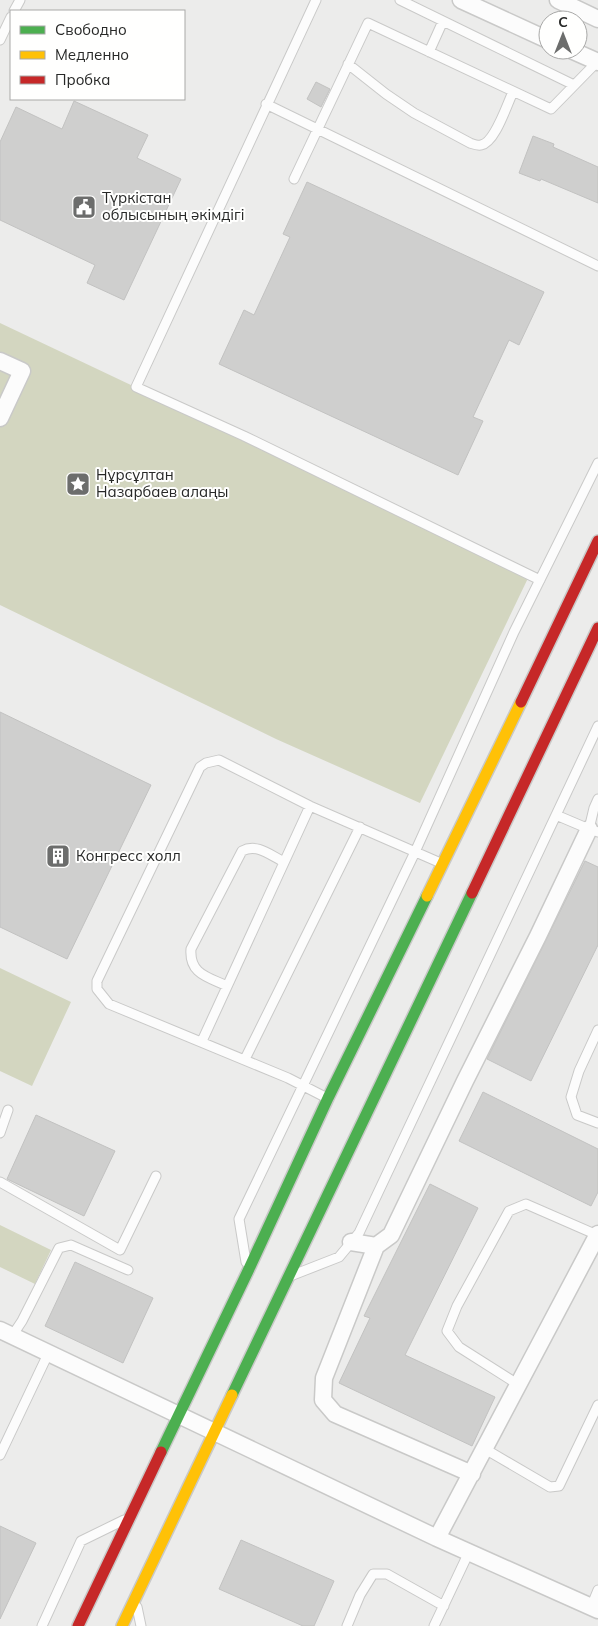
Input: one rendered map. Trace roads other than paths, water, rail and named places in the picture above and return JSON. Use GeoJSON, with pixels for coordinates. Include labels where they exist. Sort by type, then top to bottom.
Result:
{"type":"FeatureCollection","features":[{"type":"Feature","properties":{"kind":"street"},"geometry":{"type":"LineString","coordinates":[[461,0],[538,35]]}},
{"type":"Feature","properties":{"kind":"street"},"geometry":{"type":"LineString","coordinates":[[558,0],[598,19]]}},
{"type":"Feature","properties":{"kind":"street"},"geometry":{"type":"LineString","coordinates":[[0,361],[22,371],[0,418]]}},
{"type":"Feature","properties":{"kind":"street"},"geometry":{"type":"LineString","coordinates":[[78,1626],[248,1271],[328,1098],[443,864],[598,540]]}},
{"type":"Feature","properties":{"kind":"street"},"geometry":{"type":"LineString","coordinates":[[122,1626],[598,628]]}},
{"type":"Feature","properties":{"kind":"street"},"geometry":{"type":"LineString","coordinates":[[472,1474],[335,1414],[323,1400],[324,1378],[376,1246],[391,1235],[469,1073],[593,830]]}},
{"type":"Feature","properties":{"kind":"street"},"geometry":{"type":"LineString","coordinates":[[437,1538],[598,1235]]}},
{"type":"Feature","properties":{"kind":"street"},"geometry":{"type":"LineString","coordinates":[[351,1242],[376,1246]]}},
{"type":"Feature","properties":{"kind":"street"},"geometry":{"type":"LineString","coordinates":[[6,1333],[437,1538],[595,1609]]}},
{"type":"Feature","properties":{"kind":"lane"},"geometry":{"type":"LineString","coordinates":[[316,0],[136,387],[244,436],[540,580]]}},
{"type":"Feature","properties":{"kind":"lane"},"geometry":{"type":"LineString","coordinates":[[400,0],[574,85]]}},
{"type":"Feature","properties":{"kind":"lane"},"geometry":{"type":"LineString","coordinates":[[0,40],[10,19]]}},
{"type":"Feature","properties":{"kind":"lane"},"geometry":{"type":"LineString","coordinates":[[429,52],[443,21]]}},
{"type":"Feature","properties":{"kind":"lane"},"geometry":{"type":"LineString","coordinates":[[294,179],[368,23],[513,92],[552,108],[598,62]]}},
{"type":"Feature","properties":{"kind":"lane"},"geometry":{"type":"LineString","coordinates":[[348,64],[414,113],[476,145],[482,145],[492,138],[513,92]]}},
{"type":"Feature","properties":{"kind":"lane"},"geometry":{"type":"LineString","coordinates":[[266,104],[598,266]]}},
{"type":"Feature","properties":{"kind":"lane"},"geometry":{"type":"LineString","coordinates":[[248,1271],[239,1220],[302,1084],[415,852],[510,641],[598,463]]}},
{"type":"Feature","properties":{"kind":"lane"},"geometry":{"type":"LineString","coordinates":[[288,1277],[339,1257],[359,1233],[598,726]]}},
{"type":"Feature","properties":{"kind":"lane"},"geometry":{"type":"LineString","coordinates":[[328,1098],[302,1084],[202,1041],[109,1004],[97,989],[97,981],[200,767],[206,763],[218,760],[310,806],[443,864]]}},
{"type":"Feature","properties":{"kind":"lane"},"geometry":{"type":"LineString","coordinates":[[556,815],[593,830],[594,808],[598,799]]}},
{"type":"Feature","properties":{"kind":"lane"},"geometry":{"type":"LineString","coordinates":[[202,1041],[310,806]]}},
{"type":"Feature","properties":{"kind":"lane"},"geometry":{"type":"LineString","coordinates":[[245,1060],[360,827]]}},
{"type":"Feature","properties":{"kind":"lane"},"geometry":{"type":"LineString","coordinates":[[227,986],[198,972],[192,964],[191,949],[242,851],[258,848],[284,862]]}},
{"type":"Feature","properties":{"kind":"lane"},"geometry":{"type":"LineString","coordinates":[[598,1030],[579,1070],[570,1097],[577,1115],[598,1123]]}},
{"type":"Feature","properties":{"kind":"lane"},"geometry":{"type":"LineString","coordinates":[[0,1133],[8,1110]]}},
{"type":"Feature","properties":{"kind":"lane"},"geometry":{"type":"LineString","coordinates":[[0,1182],[120,1250],[156,1176]]}},
{"type":"Feature","properties":{"kind":"lane"},"geometry":{"type":"LineString","coordinates":[[519,1385],[459,1348],[447,1331],[457,1306],[508,1211],[526,1204],[598,1235]]}},
{"type":"Feature","properties":{"kind":"lane"},"geometry":{"type":"LineString","coordinates":[[6,1333],[22,1321],[59,1248],[71,1245],[128,1270]]}},
{"type":"Feature","properties":{"kind":"lane"},"geometry":{"type":"LineString","coordinates":[[0,1455],[48,1354]]}},
{"type":"Feature","properties":{"kind":"lane"},"geometry":{"type":"LineString","coordinates":[[485,1449],[550,1487],[559,1486],[598,1405]]}},
{"type":"Feature","properties":{"kind":"lane"},"geometry":{"type":"LineString","coordinates":[[42,1626],[81,1541],[131,1516]]}},
{"type":"Feature","properties":{"kind":"lane"},"geometry":{"type":"LineString","coordinates":[[434,1626],[469,1552]]}},
{"type":"Feature","properties":{"kind":"lane"},"geometry":{"type":"LineString","coordinates":[[347,1626],[360,1595],[373,1574],[387,1574],[444,1606]]}},
{"type":"Feature","properties":{"kind":"lane"},"geometry":{"type":"LineString","coordinates":[[595,1609],[598,1590]]}},
{"type":"Feature","properties":{"kind":"lane"},"geometry":{"type":"LineString","coordinates":[[135,1598],[141,1626]]}},
{"type":"Feature","properties":{"kind":"place","name":"Түркістан облысының әкімдігі"},"geometry":{"type":"Point","coordinates":[84,207]}},
{"type":"Feature","properties":{"kind":"place","name":"Нұрсұлтан Назарбаев алаңы"},"geometry":{"type":"Point","coordinates":[78,484]}},
{"type":"Feature","properties":{"kind":"place","name":"Конгресс холл"},"geometry":{"type":"Point","coordinates":[58,856]}}]}
